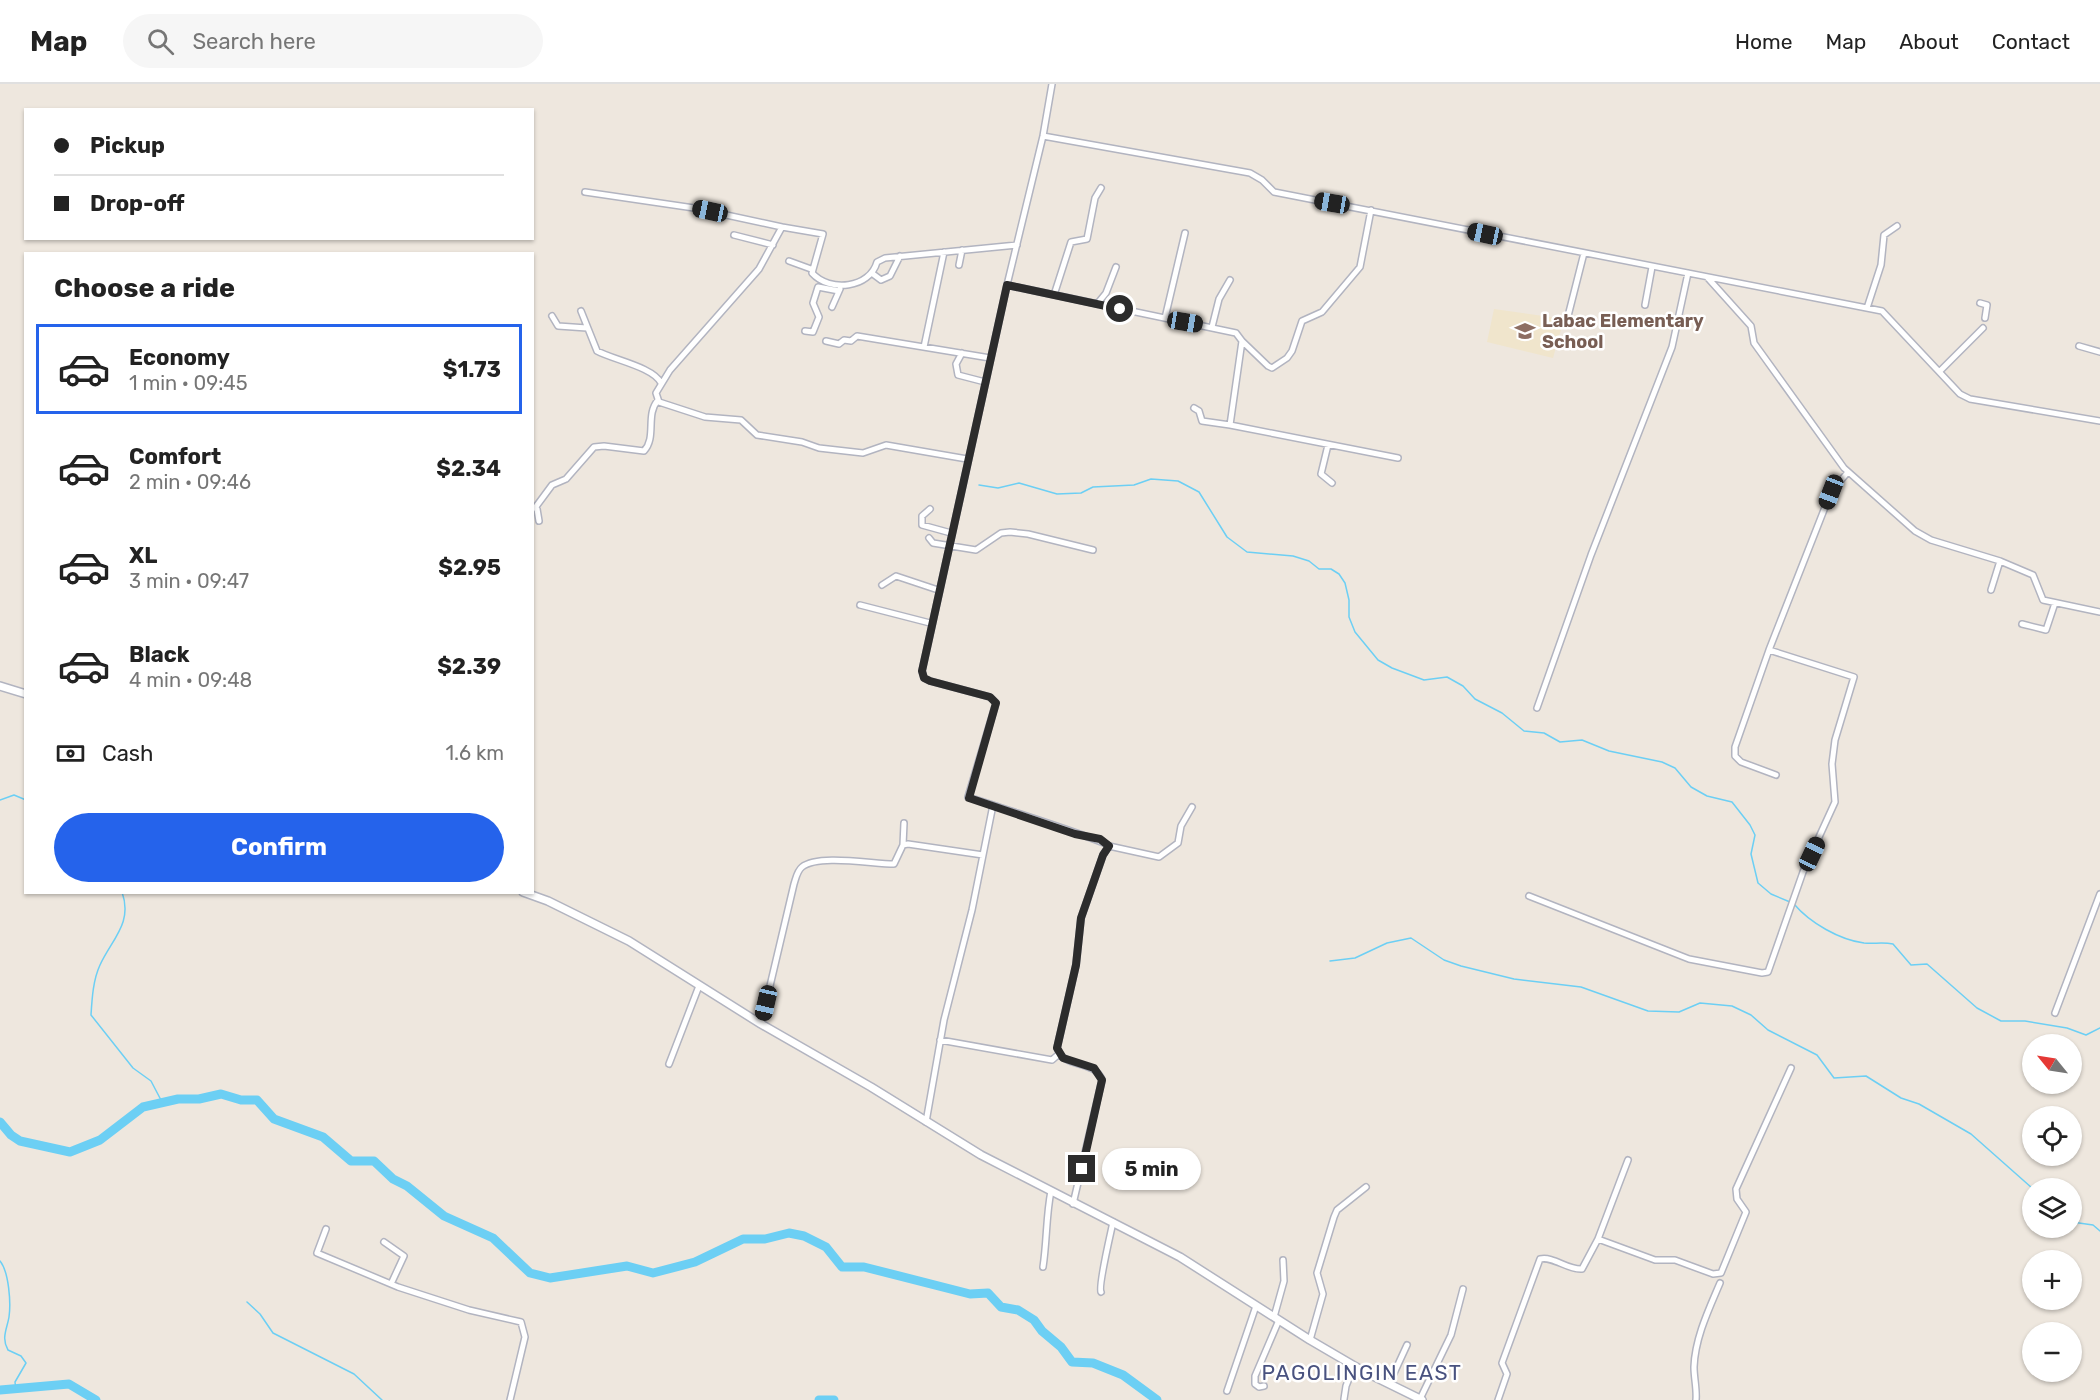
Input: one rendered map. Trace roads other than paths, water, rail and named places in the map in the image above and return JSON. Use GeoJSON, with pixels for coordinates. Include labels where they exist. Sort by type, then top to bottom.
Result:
{"type":"FeatureCollection","features":[{"type":"Feature","properties":{"kind":"street"},"geometry":{"type":"LineString","coordinates":[[1052,84],[1043,136],[948,532],[922,671],[924,678],[990,697],[996,703],[968,797],[1075,834],[1100,839],[1109,846],[1156,858],[1178,843],[1181,826],[1192,807]]}},
{"type":"Feature","properties":{"kind":"street"},"geometry":{"type":"LineString","coordinates":[[1043,136],[1250,173],[1262,180],[1274,192],[1652,267],[1723,278],[1882,311]]}},
{"type":"Feature","properties":{"kind":"street"},"geometry":{"type":"LineString","coordinates":[[1054,295],[1071,242],[1087,238],[1095,198],[1101,188]]}},
{"type":"Feature","properties":{"kind":"street"},"geometry":{"type":"LineString","coordinates":[[585,192],[694,208],[823,234],[811,270],[813,276],[840,288]]}},
{"type":"Feature","properties":{"kind":"street"},"geometry":{"type":"LineString","coordinates":[[1007,285],[1236,333],[1272,368],[1287,358],[1302,321],[1322,312],[1360,267],[1371,210]]}},
{"type":"Feature","properties":{"kind":"street"},"geometry":{"type":"LineString","coordinates":[[1867,308],[1881,265],[1884,235],[1897,226]]}},
{"type":"Feature","properties":{"kind":"street"},"geometry":{"type":"LineString","coordinates":[[658,400],[656,393],[661,383],[759,269],[782,227]]}},
{"type":"Feature","properties":{"kind":"street"},"geometry":{"type":"LineString","coordinates":[[1165,318],[1185,233]]}},
{"type":"Feature","properties":{"kind":"street"},"geometry":{"type":"LineString","coordinates":[[734,236],[773,245]]}},
{"type":"Feature","properties":{"kind":"street"},"geometry":{"type":"LineString","coordinates":[[806,331],[813,332],[819,317],[813,303],[818,287],[840,288],[857,284],[873,274],[879,260],[1017,245]]}},
{"type":"Feature","properties":{"kind":"street"},"geometry":{"type":"LineString","coordinates":[[960,265],[962,250]]}},
{"type":"Feature","properties":{"kind":"street"},"geometry":{"type":"LineString","coordinates":[[924,347],[944,252]]}},
{"type":"Feature","properties":{"kind":"street"},"geometry":{"type":"LineString","coordinates":[[1566,324],[1584,253]]}},
{"type":"Feature","properties":{"kind":"street"},"geometry":{"type":"LineString","coordinates":[[873,274],[881,280],[890,276],[900,256]]}},
{"type":"Feature","properties":{"kind":"street"},"geometry":{"type":"LineString","coordinates":[[789,261],[811,270]]}},
{"type":"Feature","properties":{"kind":"street"},"geometry":{"type":"LineString","coordinates":[[1097,304],[1106,293],[1116,267]]}},
{"type":"Feature","properties":{"kind":"street"},"geometry":{"type":"LineString","coordinates":[[1645,305],[1652,267]]}},
{"type":"Feature","properties":{"kind":"street"},"geometry":{"type":"LineString","coordinates":[[1537,708],[1591,555],[1672,347],[1688,273]]}},
{"type":"Feature","properties":{"kind":"street"},"geometry":{"type":"LineString","coordinates":[[1707,277],[1751,326],[1754,343],[1848,472],[1915,531],[1931,540],[2000,561],[2033,575],[2037,579],[2040,598],[2100,612]]}},
{"type":"Feature","properties":{"kind":"street"},"geometry":{"type":"LineString","coordinates":[[1212,327],[1219,299],[1230,280]]}},
{"type":"Feature","properties":{"kind":"street"},"geometry":{"type":"LineString","coordinates":[[832,307],[840,288]]}},
{"type":"Feature","properties":{"kind":"street"},"geometry":{"type":"LineString","coordinates":[[1869,300],[1960,394],[1970,399],[2100,421]]}},
{"type":"Feature","properties":{"kind":"street"},"geometry":{"type":"LineString","coordinates":[[1980,303],[1987,305],[1985,318]]}},
{"type":"Feature","properties":{"kind":"street"},"geometry":{"type":"LineString","coordinates":[[582,311],[597,351],[654,373],[661,383]]}},
{"type":"Feature","properties":{"kind":"street"},"geometry":{"type":"LineString","coordinates":[[552,316],[558,326],[587,328]]}},
{"type":"Feature","properties":{"kind":"street"},"geometry":{"type":"LineString","coordinates":[[1940,371],[1983,328]]}},
{"type":"Feature","properties":{"kind":"street"},"geometry":{"type":"LineString","coordinates":[[826,340],[839,344],[857,336],[990,358]]}},
{"type":"Feature","properties":{"kind":"street"},"geometry":{"type":"LineString","coordinates":[[1230,425],[1242,341]]}},
{"type":"Feature","properties":{"kind":"street"},"geometry":{"type":"LineString","coordinates":[[2079,346],[2100,352]]}},
{"type":"Feature","properties":{"kind":"street"},"geometry":{"type":"LineString","coordinates":[[962,353],[956,364],[958,375],[984,382]]}},
{"type":"Feature","properties":{"kind":"street"},"geometry":{"type":"LineString","coordinates":[[658,400],[705,417],[741,420],[757,435],[802,442],[819,448],[863,453],[886,445],[967,459]]}},
{"type":"Feature","properties":{"kind":"street"},"geometry":{"type":"LineString","coordinates":[[539,521],[534,508],[552,485],[566,479],[594,447],[622,447],[640,452],[647,449],[651,410],[658,400]]}},
{"type":"Feature","properties":{"kind":"street"},"geometry":{"type":"LineString","coordinates":[[1194,408],[1199,411],[1202,421],[1398,458]]}},
{"type":"Feature","properties":{"kind":"street"},"geometry":{"type":"LineString","coordinates":[[1328,446],[1321,474],[1332,483]]}},
{"type":"Feature","properties":{"kind":"street"},"geometry":{"type":"LineString","coordinates":[[1776,775],[1741,762],[1735,756],[1735,747],[1769,650],[1831,492],[1848,472]]}},
{"type":"Feature","properties":{"kind":"street"},"geometry":{"type":"LineString","coordinates":[[930,508],[922,516],[921,525],[948,532]]}},
{"type":"Feature","properties":{"kind":"street"},"geometry":{"type":"LineString","coordinates":[[929,538],[933,543],[976,550],[1001,533],[1010,532],[1028,534],[1093,550]]}},
{"type":"Feature","properties":{"kind":"street"},"geometry":{"type":"LineString","coordinates":[[1991,590],[2000,561]]}},
{"type":"Feature","properties":{"kind":"street"},"geometry":{"type":"LineString","coordinates":[[882,585],[896,576],[938,590]]}},
{"type":"Feature","properties":{"kind":"street"},"geometry":{"type":"LineString","coordinates":[[2022,624],[2046,630],[2055,603]]}},
{"type":"Feature","properties":{"kind":"street"},"geometry":{"type":"LineString","coordinates":[[860,605],[930,623]]}},
{"type":"Feature","properties":{"kind":"street"},"geometry":{"type":"LineString","coordinates":[[1529,896],[1689,959],[1765,974],[1768,972],[1794,898],[1835,802],[1832,764],[1834,740],[1854,677],[1769,650]]}},
{"type":"Feature","properties":{"kind":"street"},"geometry":{"type":"LineString","coordinates":[[0,687],[24,693]]}},
{"type":"Feature","properties":{"kind":"street"},"geometry":{"type":"LineString","coordinates":[[926,1122],[940,1040],[993,804]]}},
{"type":"Feature","properties":{"kind":"street"},"geometry":{"type":"LineString","coordinates":[[761,1024],[794,884],[800,868],[811,863],[844,860],[894,864],[903,845],[904,823]]}},
{"type":"Feature","properties":{"kind":"street"},"geometry":{"type":"LineString","coordinates":[[903,845],[983,855]]}},
{"type":"Feature","properties":{"kind":"street"},"geometry":{"type":"LineString","coordinates":[[1073,1204],[1102,1080],[1094,1068],[1063,1058],[1057,1048],[1080,945],[1078,931],[1081,918],[1103,855],[1109,846]]}},
{"type":"Feature","properties":{"kind":"street"},"geometry":{"type":"LineString","coordinates":[[529,894],[548,901],[629,941],[761,1024],[981,1155],[1180,1257],[1310,1340],[1354,1366],[1421,1400],[1451,1335],[1463,1289]]}},
{"type":"Feature","properties":{"kind":"street"},"geometry":{"type":"LineString","coordinates":[[2055,1013],[2100,894]]}},
{"type":"Feature","properties":{"kind":"street"},"geometry":{"type":"LineString","coordinates":[[669,1064],[699,986]]}},
{"type":"Feature","properties":{"kind":"street"},"geometry":{"type":"LineString","coordinates":[[940,1040],[1052,1060],[1059,1054]]}},
{"type":"Feature","properties":{"kind":"street"},"geometry":{"type":"LineString","coordinates":[[1598,1239],[1655,1260],[1675,1260],[1713,1274],[1721,1273],[1746,1212],[1737,1198],[1736,1189],[1791,1068]]}},
{"type":"Feature","properties":{"kind":"street"},"geometry":{"type":"LineString","coordinates":[[1498,1400],[1507,1374],[1502,1363],[1540,1259],[1545,1258],[1582,1269],[1598,1239],[1628,1160]]}},
{"type":"Feature","properties":{"kind":"street"},"geometry":{"type":"LineString","coordinates":[[1310,1340],[1323,1294],[1317,1273],[1334,1217],[1337,1210],[1366,1187]]}},
{"type":"Feature","properties":{"kind":"street"},"geometry":{"type":"LineString","coordinates":[[1043,1267],[1049,1235],[1047,1212],[1051,1191]]}},
{"type":"Feature","properties":{"kind":"street"},"geometry":{"type":"LineString","coordinates":[[1101,1292],[1099,1284],[1108,1258],[1106,1248],[1113,1221]]}},
{"type":"Feature","properties":{"kind":"street"},"geometry":{"type":"LineString","coordinates":[[326,1229],[316,1253],[391,1284],[469,1310],[521,1322],[525,1337],[510,1400]]}},
{"type":"Feature","properties":{"kind":"street"},"geometry":{"type":"LineString","coordinates":[[384,1242],[405,1256],[391,1284]]}},
{"type":"Feature","properties":{"kind":"street"},"geometry":{"type":"LineString","coordinates":[[1264,1386],[1259,1387],[1255,1384],[1255,1376],[1277,1319],[1283,1287],[1283,1260]]}},
{"type":"Feature","properties":{"kind":"street"},"geometry":{"type":"LineString","coordinates":[[1696,1400],[1694,1369],[1698,1347],[1705,1317],[1720,1283]]}},
{"type":"Feature","properties":{"kind":"street"},"geometry":{"type":"LineString","coordinates":[[1227,1391],[1256,1306]]}},
{"type":"Feature","properties":{"kind":"street"},"geometry":{"type":"LineString","coordinates":[[1389,1384],[1407,1345]]}},
{"type":"Feature","properties":{"kind":"street"},"geometry":{"type":"LineString","coordinates":[[1344,1399],[1346,1386],[1354,1366]]}},
{"type":"Feature","properties":{"kind":"waterway"},"geometry":{"type":"LineString","coordinates":[[979,485],[998,488],[1019,483],[1057,494],[1081,493],[1093,487],[1134,485],[1151,479],[1178,481],[1199,492],[1227,537],[1247,552],[1293,556],[1309,561],[1319,569],[1331,569],[1339,574],[1345,583],[1349,600],[1349,617],[1355,632],[1378,660],[1424,680],[1447,677],[1463,686],[1475,699],[1502,713],[1524,731],[1544,733],[1560,742],[1582,740],[1609,751],[1662,762],[1675,768],[1691,787],[1707,796],[1732,802],[1755,835],[1751,854],[1758,883],[1771,894],[1790,902]]}},
{"type":"Feature","properties":{"kind":"waterway"},"geometry":{"type":"LineString","coordinates":[[0,800],[14,795],[24,799]]}},
{"type":"Feature","properties":{"kind":"waterway"},"geometry":{"type":"LineString","coordinates":[[123,894],[125,903],[123,922],[98,971],[93,990],[91,1015],[133,1068],[151,1081],[162,1102]]}},
{"type":"Feature","properties":{"kind":"waterway"},"geometry":{"type":"LineString","coordinates":[[1794,904],[1817,924],[1845,938],[1864,943],[1893,944],[1911,965],[1927,964],[1977,1008],[2001,1021],[2025,1021],[2067,1028],[2086,1035],[2100,1028]]}},
{"type":"Feature","properties":{"kind":"waterway"},"geometry":{"type":"LineString","coordinates":[[1330,961],[1355,958],[1387,943],[1411,938],[1444,960],[1461,966],[1514,979],[1581,987],[1648,1011],[1679,1012],[1700,1003],[1732,1006],[1751,1015],[1768,1030],[1817,1055],[1834,1078],[1866,1076],[1901,1098],[1919,1104],[1971,1134],[2022,1179]]}},
{"type":"Feature","properties":{"kind":"waterway"},"geometry":{"type":"LineString","coordinates":[[0,1122],[11,1135],[20,1141],[70,1152],[100,1140],[143,1107],[178,1099],[199,1099],[221,1094],[241,1100],[257,1100],[274,1119],[323,1137],[351,1161],[374,1161],[393,1179],[407,1186],[444,1216],[493,1238],[530,1273],[550,1278],[627,1266],[653,1273],[695,1262],[743,1239],[765,1239],[789,1233],[804,1236],[826,1247],[842,1267],[864,1267],[970,1294],[988,1293],[1001,1307],[1018,1310],[1034,1320],[1042,1331],[1061,1347],[1072,1362],[1093,1363],[1123,1375],[1157,1400]]}},
{"type":"Feature","properties":{"kind":"waterway"},"geometry":{"type":"LineString","coordinates":[[2082,1223],[2093,1225],[2100,1231]]}},
{"type":"Feature","properties":{"kind":"waterway"},"geometry":{"type":"LineString","coordinates":[[0,1261],[7,1280],[10,1304],[5,1337],[6,1346],[8,1350],[21,1356],[26,1363],[15,1382],[16,1390]]}},
{"type":"Feature","properties":{"kind":"waterway"},"geometry":{"type":"LineString","coordinates":[[247,1302],[260,1314],[273,1333],[354,1374],[382,1400]]}},
{"type":"Feature","properties":{"kind":"waterway"},"geometry":{"type":"LineString","coordinates":[[0,1390],[69,1384],[96,1400]]}},
{"type":"Feature","properties":{"kind":"waterway"},"geometry":{"type":"LineString","coordinates":[[819,1400],[834,1400]]}},
{"type":"Feature","properties":{"kind":"place","name":"Labac Elementary School"},"geometry":{"type":"Point","coordinates":[1525,331]}},
{"type":"Feature","properties":{"kind":"district","name":"PAGOLINGIN EAST"},"geometry":{"type":"Point","coordinates":[1362,1373]}}]}
